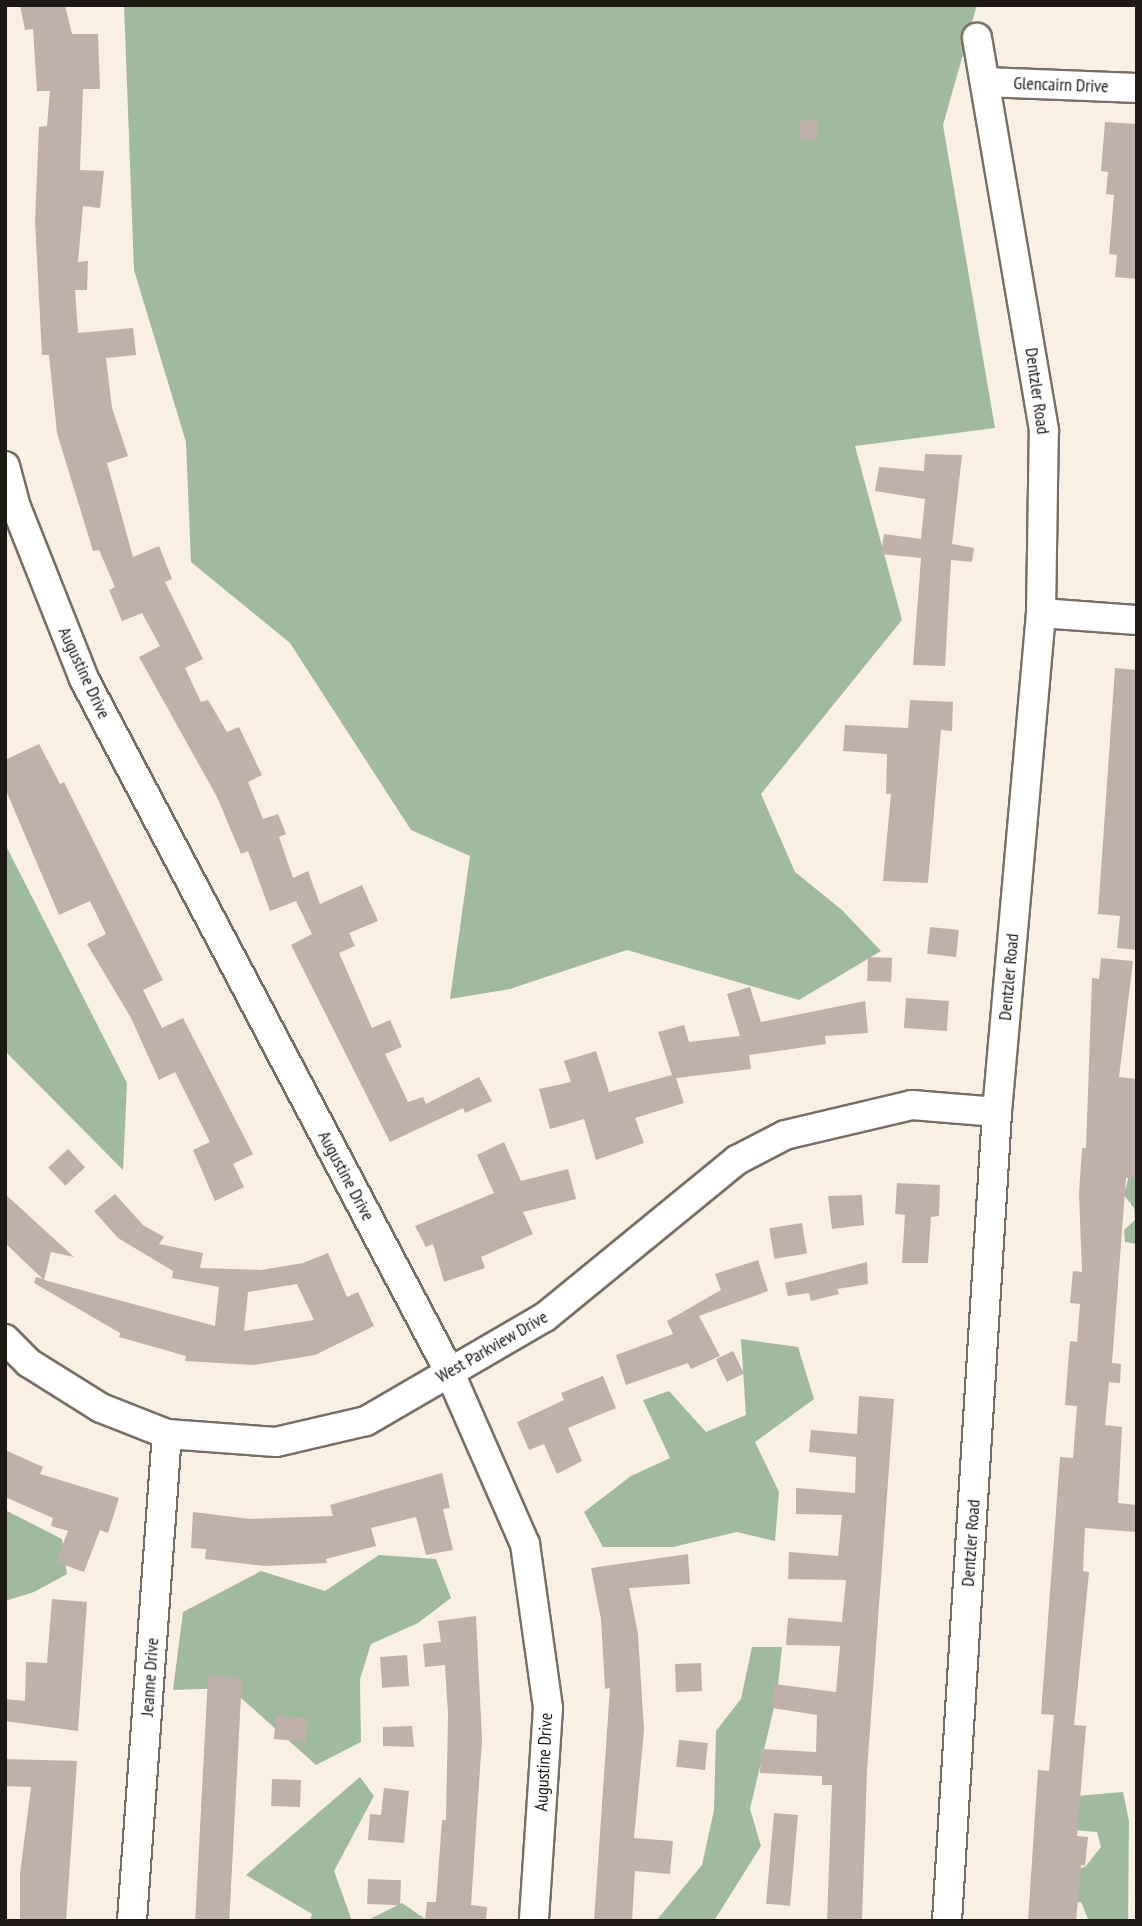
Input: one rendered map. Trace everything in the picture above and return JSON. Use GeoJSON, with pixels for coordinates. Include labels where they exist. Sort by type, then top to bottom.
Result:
{"type":"FeatureCollection","features":[{"type":"Feature","properties":{"kind":"street","name":"Dentzler Road"},"geometry":{"type":"LineString","coordinates":[[947,1921],[997,1112],[1041,613],[1044,430],[977,38]]}},
{"type":"Feature","properties":{"kind":"street","name":"Glencairn Drive"},"geometry":{"type":"LineString","coordinates":[[986,82],[1137,88]]}},
{"type":"Feature","properties":{"kind":"street","name":"Augustine Drive"},"geometry":{"type":"LineString","coordinates":[[5,466],[25,530],[84,679],[449,1371],[525,1544],[548,1708],[534,1921]]}},
{"type":"Feature","properties":{"kind":"street"},"geometry":{"type":"LineString","coordinates":[[1041,613],[1137,620]]}},
{"type":"Feature","properties":{"kind":"street","name":"West Parkview Drive"},"geometry":{"type":"LineString","coordinates":[[5,1339],[29,1363],[101,1408],[167,1434],[276,1442],[366,1421],[545,1317],[737,1160],[785,1135],[912,1105],[997,1112]]}},
{"type":"Feature","properties":{"kind":"street","name":"Jeanne Drive"},"geometry":{"type":"LineString","coordinates":[[132,1921],[167,1434]]}},
{"type":"Feature","properties":{"kind":"green space"},"geometry":{"type":"Polygon","coordinates":[[[124,5],[977,5],[943,125],[995,428],[855,446],[902,620],[761,794],[795,872],[842,910],[881,951],[799,1000],[627,950],[510,989],[450,999],[470,856],[411,830],[290,643],[191,562],[186,442],[134,270],[124,5]]]}},
{"type":"Feature","properties":{"kind":"green space"},"geometry":{"type":"Polygon","coordinates":[[[5,844],[127,1083],[123,1170],[5,1051],[5,844]]]}},
{"type":"Feature","properties":{"kind":"green space"},"geometry":{"type":"Polygon","coordinates":[[[1137,1172],[1137,1244],[1125,1242],[1124,1230],[1135,1220],[1134,1208],[1124,1195],[1129,1175],[1137,1172]]]}},
{"type":"Feature","properties":{"kind":"green space"},"geometry":{"type":"Polygon","coordinates":[[[741,1339],[798,1347],[814,1399],[755,1442],[779,1492],[775,1541],[737,1532],[673,1547],[603,1547],[584,1512],[631,1476],[670,1458],[643,1400],[669,1391],[706,1432],[746,1415],[741,1339]]]}},
{"type":"Feature","properties":{"kind":"green space"},"geometry":{"type":"Polygon","coordinates":[[[5,1510],[62,1539],[67,1574],[34,1592],[5,1601],[5,1510]]]}},
{"type":"Feature","properties":{"kind":"green space"},"geometry":{"type":"Polygon","coordinates":[[[379,1555],[436,1559],[451,1598],[418,1623],[371,1644],[360,1679],[361,1742],[316,1765],[230,1688],[173,1690],[183,1612],[261,1571],[325,1591],[379,1555]]]}},
{"type":"Feature","properties":{"kind":"green space"},"geometry":{"type":"Polygon","coordinates":[[[752,1647],[782,1647],[777,1695],[750,1809],[761,1846],[714,1921],[656,1921],[702,1865],[714,1810],[716,1731],[741,1699],[752,1647]]]}},
{"type":"Feature","properties":{"kind":"green space"},"geometry":{"type":"Polygon","coordinates":[[[360,1777],[374,1796],[334,1871],[352,1921],[310,1921],[312,1914],[246,1875],[360,1777]]]}},
{"type":"Feature","properties":{"kind":"green space"},"geometry":{"type":"Polygon","coordinates":[[[1123,1792],[1129,1821],[1128,1921],[1089,1921],[1081,1902],[1060,1903],[1045,1876],[1085,1867],[1101,1847],[1097,1832],[1061,1829],[1064,1797],[1123,1792]]]}},
{"type":"Feature","properties":{"kind":"green space"},"geometry":{"type":"Polygon","coordinates":[[[402,1903],[428,1921],[366,1921],[402,1903]]]}},
{"type":"Feature","properties":{"kind":"building"},"geometry":{"type":"Polygon","coordinates":[[[20,5],[65,5],[72,34],[98,34],[100,89],[83,89],[80,170],[104,171],[100,208],[83,206],[78,262],[88,261],[87,290],[75,290],[78,333],[133,328],[136,355],[106,358],[112,408],[128,456],[107,463],[133,557],[159,546],[172,579],[165,582],[203,659],[185,668],[201,702],[208,700],[227,732],[239,727],[262,775],[248,782],[263,819],[278,814],[286,834],[279,837],[293,878],[308,871],[320,904],[362,885],[378,921],[349,933],[355,946],[339,953],[372,1028],[390,1020],[402,1047],[385,1054],[408,1102],[423,1097],[426,1104],[479,1077],[492,1101],[465,1113],[463,1108],[390,1142],[291,945],[312,934],[296,901],[270,911],[248,851],[241,854],[217,797],[139,657],[160,646],[142,613],[122,621],[109,590],[115,587],[99,550],[93,551],[57,433],[49,355],[42,355],[35,221],[39,127],[47,126],[50,91],[37,91],[33,29],[25,30],[20,5]]]}},
{"type":"Feature","properties":{"kind":"building"},"geometry":{"type":"Polygon","coordinates":[[[801,119],[818,121],[818,140],[799,140],[801,119]]]}},
{"type":"Feature","properties":{"kind":"building"},"geometry":{"type":"Polygon","coordinates":[[[1105,122],[1137,124],[1137,279],[1115,277],[1117,255],[1109,254],[1114,195],[1106,194],[1108,172],[1101,171],[1105,122]]]}},
{"type":"Feature","properties":{"kind":"building"},"geometry":{"type":"Polygon","coordinates":[[[925,454],[962,455],[952,544],[974,548],[972,562],[951,560],[945,666],[913,665],[921,558],[881,554],[884,534],[921,539],[925,499],[875,491],[879,467],[924,471],[925,454]]]}},
{"type":"Feature","properties":{"kind":"building"},"geometry":{"type":"Polygon","coordinates":[[[1115,668],[1137,670],[1137,950],[1117,948],[1120,916],[1098,914],[1115,668]]]}},
{"type":"Feature","properties":{"kind":"building"},"geometry":{"type":"Polygon","coordinates":[[[910,700],[953,702],[952,731],[941,730],[928,883],[883,881],[891,794],[886,794],[887,754],[843,751],[845,725],[908,728],[910,700]]]}},
{"type":"Feature","properties":{"kind":"building"},"geometry":{"type":"Polygon","coordinates":[[[39,744],[60,784],[64,782],[163,980],[143,990],[162,1028],[183,1018],[253,1154],[233,1164],[244,1187],[215,1201],[193,1150],[210,1142],[175,1072],[159,1080],[131,1018],[87,944],[106,934],[90,901],[59,915],[5,788],[5,760],[39,744]]]}},
{"type":"Feature","properties":{"kind":"building"},"geometry":{"type":"Polygon","coordinates":[[[930,927],[959,930],[956,957],[927,954],[930,927]]]}},
{"type":"Feature","properties":{"kind":"building"},"geometry":{"type":"Polygon","coordinates":[[[868,957],[892,958],[891,982],[867,981],[868,957]]]}},
{"type":"Feature","properties":{"kind":"building"},"geometry":{"type":"Polygon","coordinates":[[[1101,958],[1133,961],[1119,1077],[1137,1079],[1136,1178],[1126,1178],[1112,1363],[1121,1364],[1120,1383],[1109,1382],[1105,1425],[1122,1427],[1118,1503],[1137,1505],[1137,1532],[1085,1528],[1083,1571],[1089,1572],[1074,1725],[1086,1726],[1077,1836],[1088,1837],[1085,1866],[1081,1865],[1076,1921],[1028,1921],[1038,1770],[1049,1771],[1054,1715],[1041,1714],[1060,1457],[1073,1458],[1077,1406],[1065,1405],[1070,1341],[1077,1342],[1080,1304],[1070,1303],[1073,1271],[1082,1272],[1079,1193],[1082,1148],[1086,1148],[1092,978],[1099,979],[1101,958]]]}},
{"type":"Feature","properties":{"kind":"building"},"geometry":{"type":"Polygon","coordinates":[[[750,987],[761,1022],[865,1001],[868,1033],[825,1036],[826,1044],[749,1055],[751,1069],[676,1078],[684,1103],[635,1118],[644,1143],[596,1160],[584,1119],[550,1129],[539,1089],[571,1082],[564,1061],[596,1051],[609,1092],[672,1075],[658,1032],[684,1025],[689,1042],[740,1036],[727,994],[750,987]]]}},
{"type":"Feature","properties":{"kind":"building"},"geometry":{"type":"Polygon","coordinates":[[[906,998],[949,1001],[947,1031],[904,1028],[906,998]]]}},
{"type":"Feature","properties":{"kind":"building"},"geometry":{"type":"Polygon","coordinates":[[[504,1142],[521,1181],[568,1169],[576,1199],[523,1212],[533,1234],[481,1257],[485,1268],[444,1282],[433,1244],[426,1247],[415,1226],[494,1193],[477,1155],[504,1142]]]}},
{"type":"Feature","properties":{"kind":"building"},"geometry":{"type":"Polygon","coordinates":[[[68,1149],[85,1167],[65,1186],[48,1167],[68,1149]]]}},
{"type":"Feature","properties":{"kind":"building"},"geometry":{"type":"Polygon","coordinates":[[[897,1183],[940,1185],[939,1216],[931,1217],[928,1263],[902,1263],[905,1215],[895,1214],[897,1183]]]}},
{"type":"Feature","properties":{"kind":"building"},"geometry":{"type":"Polygon","coordinates":[[[5,1194],[74,1257],[51,1252],[44,1280],[215,1326],[219,1287],[172,1278],[173,1271],[118,1238],[94,1211],[115,1194],[143,1225],[164,1237],[159,1244],[203,1253],[200,1268],[261,1270],[303,1263],[328,1253],[347,1297],[358,1292],[374,1326],[315,1355],[254,1365],[185,1361],[186,1356],[119,1337],[120,1333],[34,1283],[36,1277],[43,1279],[5,1243],[5,1194]],[[297,1284],[248,1292],[244,1331],[314,1320],[297,1284]]]}},
{"type":"Feature","properties":{"kind":"building"},"geometry":{"type":"Polygon","coordinates":[[[862,1195],[864,1225],[832,1229],[828,1196],[862,1195]]]}},
{"type":"Feature","properties":{"kind":"building"},"geometry":{"type":"Polygon","coordinates":[[[802,1223],[807,1254],[774,1259],[769,1228],[802,1223]]]}},
{"type":"Feature","properties":{"kind":"building"},"geometry":{"type":"Polygon","coordinates":[[[758,1260],[768,1291],[699,1316],[720,1356],[691,1369],[688,1363],[626,1385],[616,1355],[673,1334],[667,1321],[721,1290],[715,1274],[758,1260]]]}},
{"type":"Feature","properties":{"kind":"building"},"geometry":{"type":"Polygon","coordinates":[[[867,1262],[868,1284],[837,1289],[839,1294],[811,1301],[809,1293],[788,1296],[785,1283],[867,1262]]]}},
{"type":"Feature","properties":{"kind":"building"},"geometry":{"type":"Polygon","coordinates":[[[733,1351],[744,1373],[727,1382],[716,1359],[733,1351]]]}},
{"type":"Feature","properties":{"kind":"building"},"geometry":{"type":"Polygon","coordinates":[[[603,1376],[616,1408],[568,1428],[582,1461],[557,1474],[544,1444],[529,1450],[517,1422],[564,1400],[561,1393],[603,1376]]]}},
{"type":"Feature","properties":{"kind":"building"},"geometry":{"type":"Polygon","coordinates":[[[859,1396],[894,1399],[867,1771],[862,1921],[827,1921],[832,1785],[822,1785],[822,1776],[760,1773],[761,1749],[816,1752],[817,1715],[772,1708],[774,1684],[836,1692],[840,1646],[786,1645],[788,1618],[842,1622],[846,1580],[788,1579],[789,1552],[838,1556],[842,1515],[796,1514],[796,1488],[855,1493],[856,1457],[809,1452],[811,1430],[857,1434],[859,1396]]]}},
{"type":"Feature","properties":{"kind":"building"},"geometry":{"type":"Polygon","coordinates":[[[5,1450],[43,1467],[40,1474],[119,1498],[108,1533],[100,1530],[84,1572],[56,1562],[68,1531],[51,1526],[53,1518],[5,1497],[5,1450]]]}},
{"type":"Feature","properties":{"kind":"building"},"geometry":{"type":"Polygon","coordinates":[[[442,1473],[450,1508],[443,1509],[453,1550],[426,1555],[416,1517],[371,1528],[376,1546],[326,1559],[327,1563],[265,1566],[205,1559],[206,1549],[191,1548],[193,1512],[250,1519],[333,1516],[330,1505],[442,1473]]]}},
{"type":"Feature","properties":{"kind":"building"},"geometry":{"type":"Polygon","coordinates":[[[688,1554],[690,1584],[629,1588],[638,1634],[644,1730],[634,1838],[673,1841],[670,1874],[635,1871],[632,1921],[594,1921],[610,1688],[605,1689],[601,1619],[591,1568],[688,1554]]]}},
{"type":"Feature","properties":{"kind":"building"},"geometry":{"type":"Polygon","coordinates":[[[52,1599],[87,1602],[78,1731],[5,1721],[5,1699],[25,1701],[26,1662],[47,1663],[52,1599]]]}},
{"type":"Feature","properties":{"kind":"building"},"geometry":{"type":"Polygon","coordinates":[[[476,1616],[482,1739],[471,1905],[487,1907],[486,1921],[425,1921],[427,1902],[436,1902],[442,1820],[446,1820],[448,1714],[445,1665],[425,1667],[423,1644],[441,1642],[438,1621],[476,1616]]]}},
{"type":"Feature","properties":{"kind":"building"},"geometry":{"type":"Polygon","coordinates":[[[407,1655],[409,1686],[382,1688],[380,1657],[407,1655]]]}},
{"type":"Feature","properties":{"kind":"building"},"geometry":{"type":"Polygon","coordinates":[[[701,1663],[702,1691],[676,1692],[675,1664],[701,1663]]]}},
{"type":"Feature","properties":{"kind":"building"},"geometry":{"type":"Polygon","coordinates":[[[208,1676],[242,1678],[229,1921],[195,1920],[208,1676]]]}},
{"type":"Feature","properties":{"kind":"building"},"geometry":{"type":"Polygon","coordinates":[[[276,1716],[308,1719],[306,1742],[274,1739],[276,1716]]]}},
{"type":"Feature","properties":{"kind":"building"},"geometry":{"type":"Polygon","coordinates":[[[412,1726],[414,1747],[383,1746],[383,1727],[412,1726]]]}},
{"type":"Feature","properties":{"kind":"building"},"geometry":{"type":"Polygon","coordinates":[[[679,1740],[708,1743],[705,1770],[676,1767],[679,1740]]]}},
{"type":"Feature","properties":{"kind":"building"},"geometry":{"type":"Polygon","coordinates":[[[5,1759],[77,1761],[66,1921],[20,1921],[20,1874],[31,1787],[5,1786],[5,1759]]]}},
{"type":"Feature","properties":{"kind":"building"},"geometry":{"type":"Polygon","coordinates":[[[272,1779],[301,1780],[300,1807],[271,1806],[272,1779]]]}},
{"type":"Feature","properties":{"kind":"building"},"geometry":{"type":"Polygon","coordinates":[[[384,1788],[409,1791],[404,1843],[368,1840],[370,1814],[381,1815],[384,1788]]]}},
{"type":"Feature","properties":{"kind":"building"},"geometry":{"type":"Polygon","coordinates":[[[774,1813],[798,1815],[790,1906],[766,1904],[774,1813]]]}},
{"type":"Feature","properties":{"kind":"building"},"geometry":{"type":"Polygon","coordinates":[[[368,1879],[401,1880],[400,1905],[367,1904],[368,1879]]]}}]}
